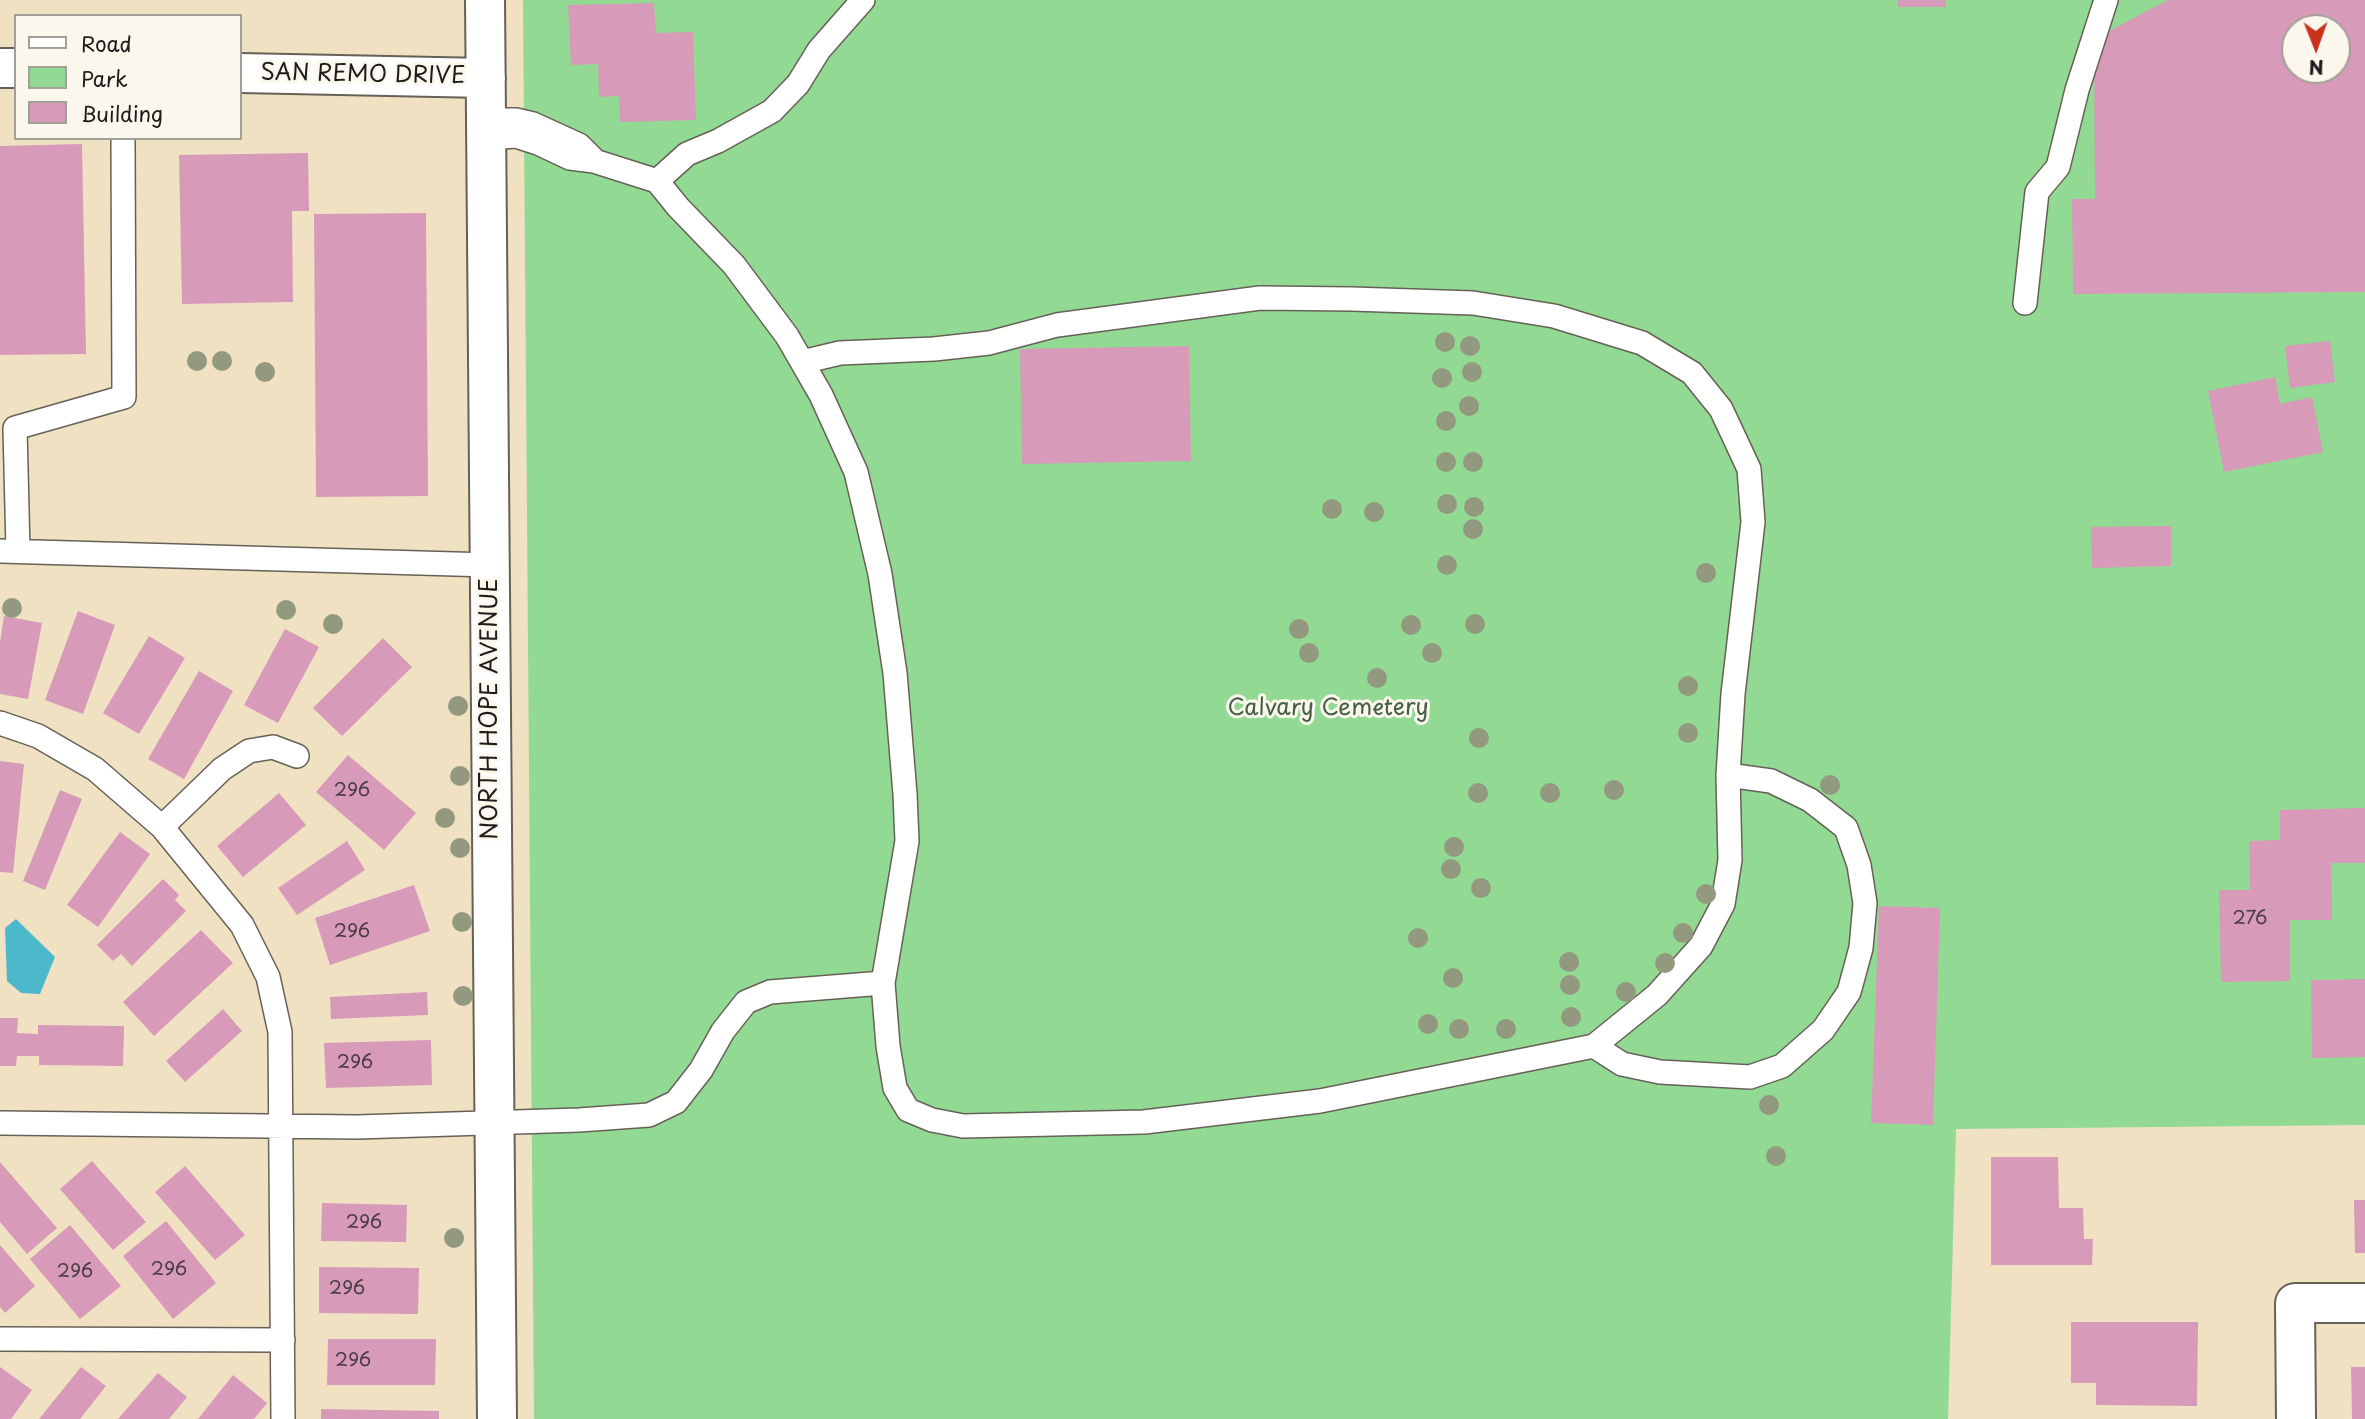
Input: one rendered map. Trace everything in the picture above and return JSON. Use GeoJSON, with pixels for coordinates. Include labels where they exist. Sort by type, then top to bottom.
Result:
{"type":"FeatureCollection","features":[{"type":"Feature","properties":{"kind":"street","name":"NORTH HOPE AVENUE"},"geometry":{"type":"LineString","coordinates":[[485,0],[497,1419]]}},
{"type":"Feature","properties":{"kind":"street","name":"SAN REMO DRIVE"},"geometry":{"type":"LineString","coordinates":[[242,73],[486,78]]}},
{"type":"Feature","properties":{"kind":"street"},"geometry":{"type":"LineString","coordinates":[[2296,1419],[2295,1303],[2365,1303]]}},
{"type":"Feature","properties":{"kind":"lane"},"geometry":{"type":"LineString","coordinates":[[657,181],[687,154],[718,141],[772,111],[798,84],[819,50],[863,0]]}},
{"type":"Feature","properties":{"kind":"lane"},"geometry":{"type":"LineString","coordinates":[[2025,303],[2037,192],[2057,167],[2077,90],[2106,0]]}},
{"type":"Feature","properties":{"kind":"lane"},"geometry":{"type":"LineString","coordinates":[[487,129],[516,120],[533,124],[579,145],[594,161],[657,181],[734,265],[787,336],[821,395],[856,472],[880,574],[895,673],[905,794],[906,841],[883,983],[888,1046],[895,1088],[908,1110],[932,1120],[963,1126],[1144,1122],[1320,1101],[1594,1046],[1657,995],[1701,946],[1723,904],[1730,860],[1728,775],[1733,694],[1752,522],[1749,469],[1721,409],[1692,373],[1643,343],[1554,316],[1474,303],[1259,298],[1057,325],[989,343],[934,349],[840,353],[802,362]]}},
{"type":"Feature","properties":{"kind":"lane"},"geometry":{"type":"LineString","coordinates":[[123,140],[124,397],[15,428],[9,551],[490,565]]}},
{"type":"Feature","properties":{"kind":"lane"},"geometry":{"type":"LineString","coordinates":[[0,723],[38,736],[95,769],[162,827],[242,925],[268,977],[280,1032],[283,1419]]}},
{"type":"Feature","properties":{"kind":"lane"},"geometry":{"type":"LineString","coordinates":[[162,827],[222,769],[249,751],[274,747],[297,756]]}},
{"type":"Feature","properties":{"kind":"lane"},"geometry":{"type":"LineString","coordinates":[[1594,1046],[1622,1065],[1660,1072],[1750,1077],[1782,1066],[1823,1030],[1849,992],[1861,948],[1865,903],[1859,865],[1846,828],[1810,800],[1771,781],[1728,775]]}},
{"type":"Feature","properties":{"kind":"lane"},"geometry":{"type":"LineString","coordinates":[[0,1123],[357,1127],[649,1115],[676,1102],[701,1070],[723,1031],[746,1002],[770,992],[883,983]]}},
{"type":"Feature","properties":{"kind":"lane"},"geometry":{"type":"LineString","coordinates":[[0,1339],[283,1340]]}},
{"type":"Feature","properties":{"kind":"green space","name":"Calvary Cemetery"},"geometry":{"type":"Polygon","coordinates":[[[523,0],[2365,0],[2365,1125],[1956,1129],[1948,1419],[534,1419],[523,0]]]}},
{"type":"Feature","properties":{"kind":"water"},"geometry":{"type":"Polygon","coordinates":[[[16,919],[55,957],[40,994],[21,993],[7,981],[5,928],[16,919]]]}},
{"type":"Feature","properties":{"kind":"building"},"geometry":{"type":"Polygon","coordinates":[[[1898,0],[1946,0],[1946,7],[1898,7],[1898,0]]]}},
{"type":"Feature","properties":{"kind":"building"},"geometry":{"type":"Polygon","coordinates":[[[2168,0],[2365,0],[2365,292],[2073,294],[2072,199],[2095,199],[2094,39],[2168,0]]]}},
{"type":"Feature","properties":{"kind":"building"},"geometry":{"type":"Polygon","coordinates":[[[654,3],[656,33],[693,32],[696,120],[620,122],[619,96],[599,97],[598,64],[571,65],[568,5],[654,3]]]}},
{"type":"Feature","properties":{"kind":"building"},"geometry":{"type":"Polygon","coordinates":[[[82,144],[86,354],[0,355],[0,146],[82,144]]]}},
{"type":"Feature","properties":{"kind":"building"},"geometry":{"type":"Polygon","coordinates":[[[308,153],[309,211],[292,211],[293,302],[182,304],[179,155],[308,153]]]}},
{"type":"Feature","properties":{"kind":"building"},"geometry":{"type":"Polygon","coordinates":[[[426,213],[428,496],[316,497],[314,214],[426,213]]]}},
{"type":"Feature","properties":{"kind":"building"},"geometry":{"type":"Polygon","coordinates":[[[2330,341],[2335,382],[2290,388],[2285,346],[2330,341]]]}},
{"type":"Feature","properties":{"kind":"building"},"geometry":{"type":"Polygon","coordinates":[[[1189,346],[1191,461],[1022,464],[1020,349],[1189,346]]]}},
{"type":"Feature","properties":{"kind":"building"},"geometry":{"type":"Polygon","coordinates":[[[2275,377],[2280,404],[2312,397],[2323,452],[2224,472],[2208,391],[2275,377]]]}},
{"type":"Feature","properties":{"kind":"building"},"geometry":{"type":"Polygon","coordinates":[[[2171,526],[2171,566],[2092,568],[2091,527],[2171,526]]]}},
{"type":"Feature","properties":{"kind":"building"},"geometry":{"type":"Polygon","coordinates":[[[78,611],[115,625],[83,714],[45,700],[78,611]]]}},
{"type":"Feature","properties":{"kind":"building"},"geometry":{"type":"Polygon","coordinates":[[[4,616],[42,623],[28,699],[0,694],[0,642],[4,616]]]}},
{"type":"Feature","properties":{"kind":"building"},"geometry":{"type":"Polygon","coordinates":[[[285,629],[319,647],[278,723],[244,705],[285,629]]]}},
{"type":"Feature","properties":{"kind":"building"},"geometry":{"type":"Polygon","coordinates":[[[149,636],[185,658],[139,734],[103,713],[149,636]]]}},
{"type":"Feature","properties":{"kind":"building"},"geometry":{"type":"Polygon","coordinates":[[[383,638],[412,667],[342,736],[313,708],[383,638]]]}},
{"type":"Feature","properties":{"kind":"building"},"geometry":{"type":"Polygon","coordinates":[[[199,671],[233,691],[184,779],[148,759],[199,671]]]}},
{"type":"Feature","properties":{"kind":"building"},"geometry":{"type":"Polygon","coordinates":[[[348,755],[416,813],[384,850],[316,792],[348,755]]]}},
{"type":"Feature","properties":{"kind":"building"},"geometry":{"type":"Polygon","coordinates":[[[0,761],[24,764],[13,873],[0,872],[0,761]]]}},
{"type":"Feature","properties":{"kind":"building"},"geometry":{"type":"Polygon","coordinates":[[[60,790],[82,799],[45,890],[23,881],[60,790]]]}},
{"type":"Feature","properties":{"kind":"building"},"geometry":{"type":"Polygon","coordinates":[[[279,793],[306,825],[243,877],[217,846],[279,793]]]}},
{"type":"Feature","properties":{"kind":"building"},"geometry":{"type":"Polygon","coordinates":[[[2365,808],[2365,863],[2331,863],[2332,920],[2290,920],[2290,981],[2221,982],[2219,890],[2250,890],[2249,841],[2280,840],[2280,810],[2365,808]]]}},
{"type":"Feature","properties":{"kind":"building"},"geometry":{"type":"Polygon","coordinates":[[[120,832],[150,854],[98,927],[67,905],[120,832]]]}},
{"type":"Feature","properties":{"kind":"building"},"geometry":{"type":"Polygon","coordinates":[[[347,841],[365,870],[297,915],[278,888],[347,841]]]}},
{"type":"Feature","properties":{"kind":"building"},"geometry":{"type":"Polygon","coordinates":[[[163,879],[179,895],[175,900],[186,911],[132,966],[121,954],[113,961],[97,945],[163,879]]]}},
{"type":"Feature","properties":{"kind":"building"},"geometry":{"type":"Polygon","coordinates":[[[414,885],[430,931],[330,965],[315,918],[414,885]]]}},
{"type":"Feature","properties":{"kind":"building"},"geometry":{"type":"Polygon","coordinates":[[[1879,906],[1940,908],[1933,1125],[1871,1123],[1879,906]]]}},
{"type":"Feature","properties":{"kind":"building"},"geometry":{"type":"Polygon","coordinates":[[[201,930],[233,963],[154,1036],[123,1002],[201,930]]]}},
{"type":"Feature","properties":{"kind":"building"},"geometry":{"type":"Polygon","coordinates":[[[2365,979],[2365,1057],[2312,1058],[2311,980],[2365,979]]]}},
{"type":"Feature","properties":{"kind":"building"},"geometry":{"type":"Polygon","coordinates":[[[427,992],[428,1015],[331,1019],[330,997],[427,992]]]}},
{"type":"Feature","properties":{"kind":"building"},"geometry":{"type":"Polygon","coordinates":[[[223,1009],[242,1031],[185,1082],[166,1061],[223,1009]]]}},
{"type":"Feature","properties":{"kind":"building"},"geometry":{"type":"Polygon","coordinates":[[[0,1018],[18,1018],[17,1033],[38,1034],[38,1025],[124,1026],[123,1066],[39,1065],[39,1056],[17,1056],[16,1066],[0,1066],[0,1018]]]}},
{"type":"Feature","properties":{"kind":"building"},"geometry":{"type":"Polygon","coordinates":[[[431,1040],[432,1085],[326,1088],[324,1043],[431,1040]]]}},
{"type":"Feature","properties":{"kind":"building"},"geometry":{"type":"Polygon","coordinates":[[[1991,1157],[2058,1157],[2059,1208],[2083,1208],[2084,1239],[2093,1239],[2092,1265],[1991,1265],[1991,1157]]]}},
{"type":"Feature","properties":{"kind":"building"},"geometry":{"type":"Polygon","coordinates":[[[92,1161],[146,1222],[113,1250],[60,1189],[92,1161]]]}},
{"type":"Feature","properties":{"kind":"building"},"geometry":{"type":"Polygon","coordinates":[[[0,1162],[57,1228],[27,1254],[0,1222],[0,1162]]]}},
{"type":"Feature","properties":{"kind":"building"},"geometry":{"type":"Polygon","coordinates":[[[185,1166],[245,1235],[215,1260],[155,1192],[185,1166]]]}},
{"type":"Feature","properties":{"kind":"building"},"geometry":{"type":"Polygon","coordinates":[[[2354,1200],[2365,1200],[2365,1253],[2355,1253],[2354,1200]]]}},
{"type":"Feature","properties":{"kind":"building"},"geometry":{"type":"Polygon","coordinates":[[[322,1203],[407,1205],[406,1242],[321,1241],[322,1203]]]}},
{"type":"Feature","properties":{"kind":"building"},"geometry":{"type":"Polygon","coordinates":[[[166,1221],[216,1283],[173,1319],[123,1256],[166,1221]]]}},
{"type":"Feature","properties":{"kind":"building"},"geometry":{"type":"Polygon","coordinates":[[[70,1225],[121,1286],[80,1319],[30,1259],[70,1225]]]}},
{"type":"Feature","properties":{"kind":"building"},"geometry":{"type":"Polygon","coordinates":[[[0,1245],[35,1286],[5,1313],[0,1307],[0,1245]]]}},
{"type":"Feature","properties":{"kind":"building"},"geometry":{"type":"Polygon","coordinates":[[[319,1267],[419,1268],[418,1314],[319,1313],[319,1267]]]}},
{"type":"Feature","properties":{"kind":"building"},"geometry":{"type":"Polygon","coordinates":[[[2071,1322],[2198,1322],[2197,1406],[2096,1405],[2096,1383],[2071,1383],[2071,1322]]]}},
{"type":"Feature","properties":{"kind":"building"},"geometry":{"type":"Polygon","coordinates":[[[328,1339],[436,1339],[435,1385],[327,1385],[328,1339]]]}},
{"type":"Feature","properties":{"kind":"building"},"geometry":{"type":"Polygon","coordinates":[[[0,1367],[32,1390],[11,1419],[0,1419],[0,1367]]]}},
{"type":"Feature","properties":{"kind":"building"},"geometry":{"type":"Polygon","coordinates":[[[81,1367],[106,1386],[80,1419],[39,1419],[81,1367]]]}},
{"type":"Feature","properties":{"kind":"building"},"geometry":{"type":"Polygon","coordinates":[[[2351,1367],[2365,1367],[2365,1419],[2352,1419],[2351,1367]]]}},
{"type":"Feature","properties":{"kind":"building"},"geometry":{"type":"Polygon","coordinates":[[[158,1373],[187,1397],[169,1419],[118,1419],[158,1373]]]}},
{"type":"Feature","properties":{"kind":"building"},"geometry":{"type":"Polygon","coordinates":[[[233,1375],[267,1403],[254,1419],[198,1419],[233,1375]]]}},
{"type":"Feature","properties":{"kind":"building"},"geometry":{"type":"Polygon","coordinates":[[[321,1409],[439,1411],[439,1419],[321,1419],[321,1409]]]}}]}
